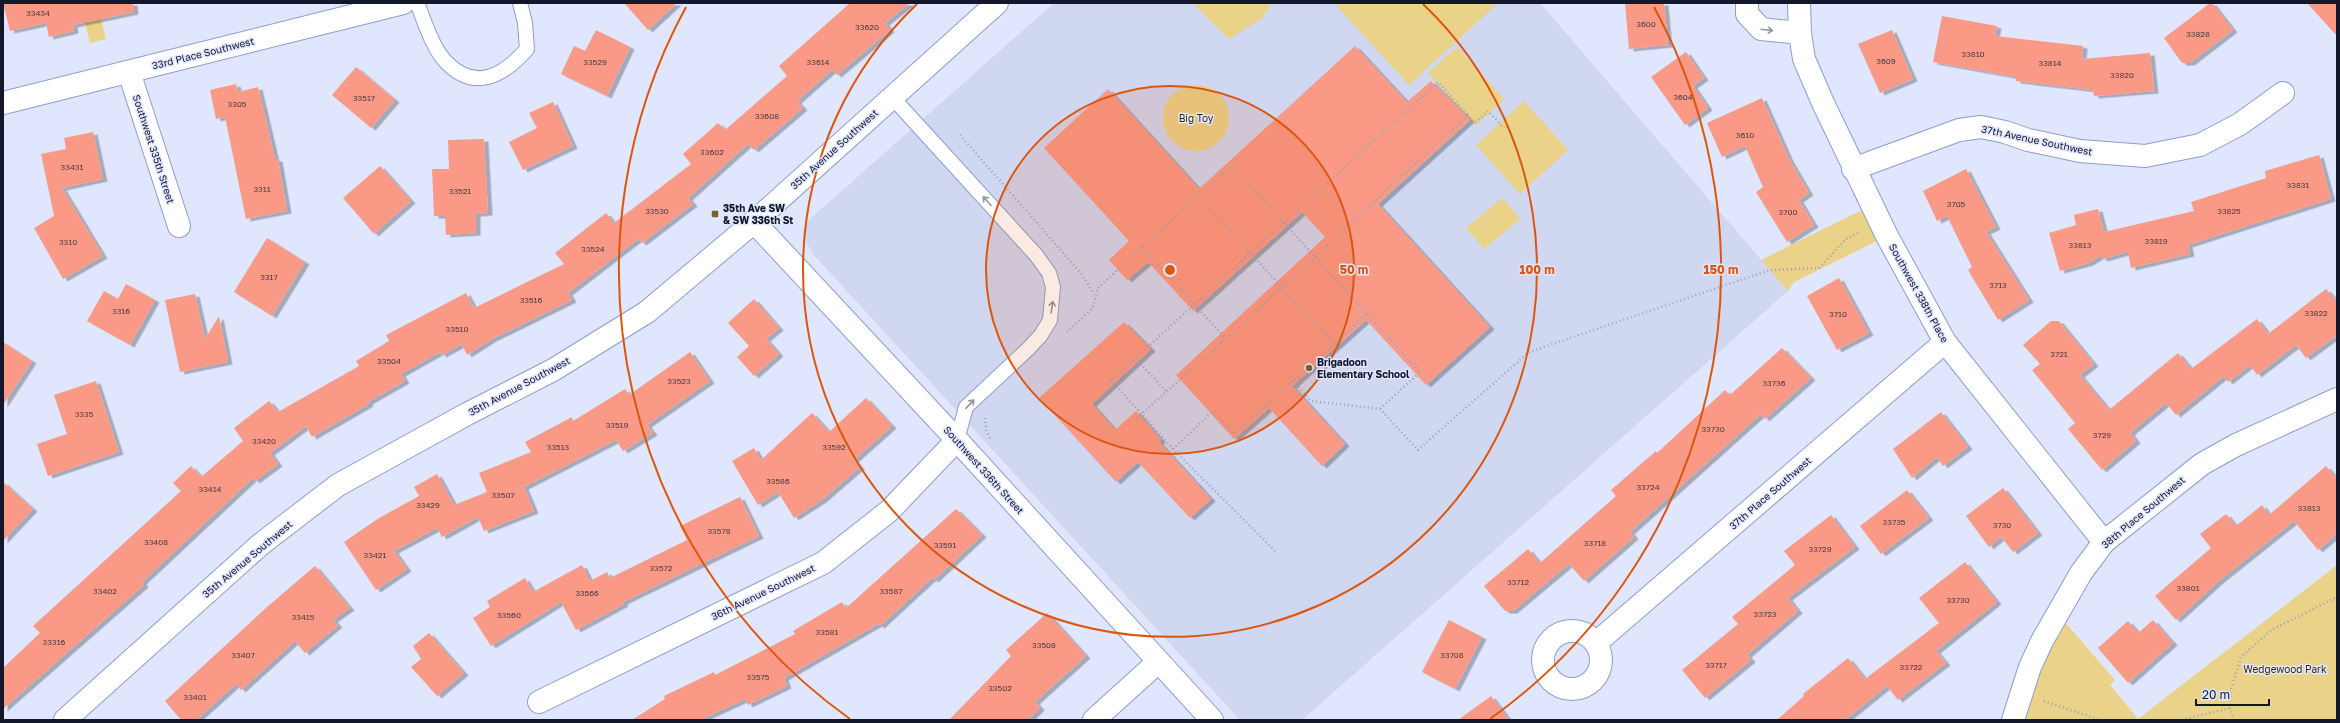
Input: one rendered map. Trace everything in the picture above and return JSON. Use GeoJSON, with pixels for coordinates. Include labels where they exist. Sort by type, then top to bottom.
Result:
{"type":"FeatureCollection","features":[{"type":"Feature","properties":{"kind":"street","name":"33rd Place Southwest"},"geometry":{"type":"LineString","coordinates":[[3,103],[403,3]]}},
{"type":"Feature","properties":{"kind":"street","name":"35th Avenue Southwest"},"geometry":{"type":"LineString","coordinates":[[65,720],[261,544],[338,485],[467,414],[553,370],[640,316],[754,222],[997,3]]}},
{"type":"Feature","properties":{"kind":"street","name":"Southwest 338th Place"},"geometry":{"type":"LineString","coordinates":[[1746,6],[1751,21],[1761,29],[1799,16],[1804,59],[1853,169],[1945,342],[2104,542]]}},
{"type":"Feature","properties":{"kind":"street","name":"Southwest 335th Street"},"geometry":{"type":"LineString","coordinates":[[129,72],[179,226]]}},
{"type":"Feature","properties":{"kind":"street","name":"37th Avenue Southwest"},"geometry":{"type":"LineString","coordinates":[[1853,169],[1959,130],[1981,127],[2005,132],[2028,140],[2080,151],[2145,156],[2200,145],[2240,124],[2282,93]]}},
{"type":"Feature","properties":{"kind":"street","name":"Southwest 336th Street"},"geometry":{"type":"LineString","coordinates":[[754,222],[957,440],[1212,720]]}},
{"type":"Feature","properties":{"kind":"street","name":"37th Place Southwest"},"geometry":{"type":"LineString","coordinates":[[1596,644],[1945,342]]}},
{"type":"Feature","properties":{"kind":"street","name":"38th Place Southwest"},"geometry":{"type":"LineString","coordinates":[[2013,720],[2030,667],[2057,613],[2081,573],[2104,542],[2202,464],[2236,445],[2337,399]]}},
{"type":"Feature","properties":{"kind":"street","name":"36th Avenue Southwest"},"geometry":{"type":"LineString","coordinates":[[539,702],[823,563],[889,512],[957,440]]}},
{"type":"Feature","properties":{"kind":"street"},"geometry":{"type":"LineString","coordinates":[[1094,720],[1158,662]]}},
{"type":"Feature","properties":{"kind":"lane"},"geometry":{"type":"LineString","coordinates":[[417,3],[432,39],[446,62],[465,76],[479,79],[497,74],[514,64],[526,49],[526,23],[520,3]]}},
{"type":"Feature","properties":{"kind":"lane"},"geometry":{"type":"LineString","coordinates":[[892,97],[1036,255],[1049,273],[1053,287],[1050,320],[1041,336],[966,407],[957,440]]}},
{"type":"Feature","properties":{"kind":"path"},"geometry":{"type":"LineString","coordinates":[[1106,385],[1438,82],[1475,123],[1488,111],[1504,128]]}},
{"type":"Feature","properties":{"kind":"path"},"geometry":{"type":"LineString","coordinates":[[1137,418],[1226,339],[1468,115]]}},
{"type":"Feature","properties":{"kind":"path"},"geometry":{"type":"LineString","coordinates":[[960,135],[1080,272],[1094,294]]}},
{"type":"Feature","properties":{"kind":"path"},"geometry":{"type":"LineString","coordinates":[[1208,187],[1232,166],[1420,372],[1380,409]]}},
{"type":"Feature","properties":{"kind":"path"},"geometry":{"type":"LineString","coordinates":[[1092,309],[1094,294],[1098,288],[1198,196],[1334,344]]}},
{"type":"Feature","properties":{"kind":"path"},"geometry":{"type":"LineString","coordinates":[[1293,381],[1311,401],[1380,409],[1418,450],[1530,352],[1770,270],[1819,268],[1846,239],[1881,223]]}},
{"type":"Feature","properties":{"kind":"path"},"geometry":{"type":"LineString","coordinates":[[1142,247],[1226,339]]}},
{"type":"Feature","properties":{"kind":"path"},"geometry":{"type":"LineString","coordinates":[[1173,449],[1213,411],[1234,434],[1368,314]]}},
{"type":"Feature","properties":{"kind":"path"},"geometry":{"type":"LineString","coordinates":[[1135,358],[1166,391]]}},
{"type":"Feature","properties":{"kind":"path"},"geometry":{"type":"LineString","coordinates":[[1111,380],[1173,449],[1275,552]]}},
{"type":"Feature","properties":{"kind":"path"},"geometry":{"type":"LineString","coordinates":[[2234,720],[2230,708],[2232,688],[2241,657],[2273,629],[2337,597]]}},
{"type":"Feature","properties":{"kind":"path"},"geometry":{"type":"LineString","coordinates":[[2021,694],[2100,720]]}},
{"type":"Feature","properties":{"kind":"path"},"geometry":{"type":"LineString","coordinates":[[2182,720],[2230,708]]}},
{"type":"Feature","properties":{"kind":"shaded area","name":"Brigadoon Elementary School"},"geometry":{"type":"Polygon","coordinates":[[[1054,3],[1540,3],[1788,291],[1302,720],[1240,720],[812,253],[803,234],[804,227],[810,219],[1054,3]]]}},
{"type":"Feature","properties":{"kind":"green space"},"geometry":{"type":"Polygon","coordinates":[[[80,3],[97,3],[106,39],[90,43],[80,3]]]}},
{"type":"Feature","properties":{"kind":"green space"},"geometry":{"type":"Polygon","coordinates":[[[1192,3],[1272,3],[1261,19],[1229,39],[1192,3]]]}},
{"type":"Feature","properties":{"kind":"green space"},"geometry":{"type":"Polygon","coordinates":[[[1334,3],[1498,3],[1409,85],[1334,3]]]}},
{"type":"Feature","properties":{"kind":"green space"},"geometry":{"type":"Polygon","coordinates":[[[1457,47],[1504,99],[1475,126],[1428,73],[1457,47]]]}},
{"type":"Feature","properties":{"kind":"green space","name":"Big Toy"},"geometry":{"type":"Polygon","coordinates":[[[1196,85],[1208,88],[1219,95],[1226,106],[1229,118],[1226,130],[1219,141],[1208,148],[1196,151],[1184,148],[1173,141],[1166,130],[1163,118],[1166,106],[1173,95],[1184,88],[1196,85]]]}},
{"type":"Feature","properties":{"kind":"green space"},"geometry":{"type":"Polygon","coordinates":[[[1524,101],[1568,150],[1520,194],[1476,145],[1524,101]]]}},
{"type":"Feature","properties":{"kind":"green space"},"geometry":{"type":"Polygon","coordinates":[[[1502,198],[1520,219],[1484,249],[1466,228],[1502,198]]]}},
{"type":"Feature","properties":{"kind":"green space"},"geometry":{"type":"Polygon","coordinates":[[[1872,205],[1887,236],[1794,282],[1788,291],[1761,260],[1872,205]]]}},
{"type":"Feature","properties":{"kind":"green space","name":"Wedgewood Park"},"geometry":{"type":"Polygon","coordinates":[[[2337,565],[2337,720],[2013,720],[2057,613],[2115,680],[2110,685],[2138,719],[2337,565]]]}},
{"type":"Feature","properties":{"kind":"building"},"geometry":{"type":"Polygon","coordinates":[[[3,3],[133,3],[134,12],[73,25],[74,31],[49,37],[46,23],[10,31],[3,3]]]}},
{"type":"Feature","properties":{"kind":"building"},"geometry":{"type":"Polygon","coordinates":[[[624,3],[677,3],[648,30],[624,3]]]}},
{"type":"Feature","properties":{"kind":"building"},"geometry":{"type":"Polygon","coordinates":[[[850,3],[910,3],[885,23],[890,30],[837,75],[832,70],[797,101],[803,108],[754,150],[748,144],[688,198],[693,204],[642,243],[638,239],[568,293],[572,300],[492,339],[467,355],[462,344],[442,355],[440,352],[401,374],[405,381],[368,402],[369,404],[312,437],[306,426],[270,453],[278,464],[255,481],[253,478],[142,582],[144,585],[3,709],[3,668],[40,633],[33,626],[181,491],[173,483],[191,466],[201,477],[243,441],[234,428],[269,401],[278,412],[359,366],[356,361],[389,341],[386,335],[466,293],[474,308],[564,264],[555,253],[606,213],[614,223],[691,164],[683,154],[718,123],[725,130],[787,76],[779,66],[850,3]]]}},
{"type":"Feature","properties":{"kind":"building"},"geometry":{"type":"Polygon","coordinates":[[[1625,3],[1664,3],[1668,45],[1629,49],[1625,3]]]}},
{"type":"Feature","properties":{"kind":"building"},"geometry":{"type":"Polygon","coordinates":[[[2212,3],[2233,30],[2190,63],[2182,63],[2164,38],[2212,3]]]}},
{"type":"Feature","properties":{"kind":"building"},"geometry":{"type":"Polygon","coordinates":[[[2307,3],[2337,3],[2337,36],[2307,3]]]}},
{"type":"Feature","properties":{"kind":"building"},"geometry":{"type":"Polygon","coordinates":[[[1942,16],[1997,26],[1995,36],[2083,46],[2082,59],[2150,53],[2154,91],[2094,96],[2093,90],[2016,81],[2016,77],[1933,62],[1942,16]]]}},
{"type":"Feature","properties":{"kind":"building"},"geometry":{"type":"Polygon","coordinates":[[[596,30],[630,47],[607,96],[561,74],[574,46],[585,51],[596,30]]]}},
{"type":"Feature","properties":{"kind":"building"},"geometry":{"type":"Polygon","coordinates":[[[1892,30],[1913,79],[1880,93],[1858,44],[1892,30]]]}},
{"type":"Feature","properties":{"kind":"building"},"geometry":{"type":"Polygon","coordinates":[[[1355,46],[1407,102],[1431,81],[1470,120],[1378,204],[1490,327],[1426,385],[1366,320],[1292,386],[1345,444],[1322,466],[1269,408],[1234,439],[1176,375],[1325,237],[1302,212],[1193,311],[1148,262],[1127,280],[1109,260],[1129,241],[1044,148],[1108,89],[1199,189],[1355,46]]]}},
{"type":"Feature","properties":{"kind":"building"},"geometry":{"type":"Polygon","coordinates":[[[1686,52],[1704,78],[1693,86],[1708,108],[1685,125],[1651,77],[1686,52]]]}},
{"type":"Feature","properties":{"kind":"building"},"geometry":{"type":"Polygon","coordinates":[[[356,67],[395,100],[371,128],[332,95],[356,67]]]}},
{"type":"Feature","properties":{"kind":"building"},"geometry":{"type":"Polygon","coordinates":[[[236,84],[238,92],[258,87],[275,159],[278,159],[287,211],[246,219],[225,117],[216,119],[210,90],[236,84]]]}},
{"type":"Feature","properties":{"kind":"building"},"geometry":{"type":"Polygon","coordinates":[[[1762,98],[1789,159],[1809,193],[1799,200],[1814,225],[1787,242],[1756,192],[1763,187],[1745,146],[1722,157],[1707,123],[1762,98]]]}},
{"type":"Feature","properties":{"kind":"building"},"geometry":{"type":"Polygon","coordinates":[[[553,102],[573,146],[523,170],[509,142],[537,128],[529,113],[553,102]]]}},
{"type":"Feature","properties":{"kind":"building"},"geometry":{"type":"Polygon","coordinates":[[[93,132],[103,179],[62,188],[103,256],[63,279],[34,228],[54,216],[41,154],[66,149],[64,138],[93,132]]]}},
{"type":"Feature","properties":{"kind":"building"},"geometry":{"type":"Polygon","coordinates":[[[484,139],[488,213],[476,214],[476,233],[446,235],[445,216],[434,216],[432,169],[449,169],[448,140],[484,139]]]}},
{"type":"Feature","properties":{"kind":"building"},"geometry":{"type":"Polygon","coordinates":[[[2319,155],[2331,199],[2188,245],[2190,254],[2131,268],[2128,252],[2103,259],[2100,256],[2089,263],[2060,271],[2049,233],[2076,225],[2074,215],[2098,209],[2104,232],[2194,211],[2191,202],[2266,178],[2265,171],[2319,155]]]}},
{"type":"Feature","properties":{"kind":"building"},"geometry":{"type":"Polygon","coordinates":[[[380,166],[411,201],[374,234],[343,198],[380,166]]]}},
{"type":"Feature","properties":{"kind":"building"},"geometry":{"type":"Polygon","coordinates":[[[1966,169],[1996,227],[1986,232],[2029,300],[1998,320],[1968,270],[1972,267],[1947,216],[1937,221],[1923,191],[1966,169]]]}},
{"type":"Feature","properties":{"kind":"building"},"geometry":{"type":"Polygon","coordinates":[[[267,238],[305,262],[272,316],[234,292],[267,238]]]}},
{"type":"Feature","properties":{"kind":"building"},"geometry":{"type":"Polygon","coordinates":[[[1839,278],[1869,333],[1837,350],[1807,296],[1839,278]]]}},
{"type":"Feature","properties":{"kind":"building"},"geometry":{"type":"Polygon","coordinates":[[[126,284],[155,300],[130,345],[87,321],[104,291],[118,299],[126,284]]]}},
{"type":"Feature","properties":{"kind":"building"},"geometry":{"type":"Polygon","coordinates":[[[2326,289],[2337,302],[2337,335],[2306,358],[2296,345],[2257,375],[2250,365],[2228,382],[2224,376],[2176,415],[2166,403],[2130,433],[2136,441],[2102,470],[2068,429],[2075,423],[2032,370],[2040,364],[2023,345],[2051,321],[2059,321],[2094,364],[2080,375],[2109,410],[2178,353],[2191,369],[2257,319],[2268,334],[2326,289]]]}},
{"type":"Feature","properties":{"kind":"building"},"geometry":{"type":"Polygon","coordinates":[[[195,294],[205,339],[219,316],[228,362],[180,372],[165,300],[195,294]]]}},
{"type":"Feature","properties":{"kind":"building"},"geometry":{"type":"Polygon","coordinates":[[[754,299],[779,328],[766,339],[779,354],[754,376],[737,357],[749,346],[728,323],[754,299]]]}},
{"type":"Feature","properties":{"kind":"building"},"geometry":{"type":"Polygon","coordinates":[[[1124,322],[1151,349],[1092,404],[1115,430],[1136,411],[1161,440],[1159,442],[1211,499],[1190,518],[1138,462],[1116,482],[1039,398],[1124,322]]]}},
{"type":"Feature","properties":{"kind":"building"},"geometry":{"type":"Polygon","coordinates":[[[3,342],[32,361],[3,405],[3,342]]]}},
{"type":"Feature","properties":{"kind":"building"},"geometry":{"type":"Polygon","coordinates":[[[1782,348],[1811,378],[1765,419],[1761,414],[1630,532],[1634,537],[1584,581],[1569,564],[1513,611],[1505,611],[1484,586],[1528,549],[1540,563],[1616,496],[1611,490],[1656,451],[1657,453],[1725,390],[1730,395],[1782,348]]]}},
{"type":"Feature","properties":{"kind":"building"},"geometry":{"type":"Polygon","coordinates":[[[690,352],[710,381],[647,425],[653,433],[623,451],[616,440],[524,487],[534,511],[484,531],[478,517],[442,537],[437,528],[394,551],[407,569],[376,590],[344,542],[379,518],[419,496],[414,487],[437,474],[454,505],[487,492],[479,473],[531,452],[525,442],[572,417],[573,421],[625,389],[629,395],[690,352]]]}},
{"type":"Feature","properties":{"kind":"building"},"geometry":{"type":"Polygon","coordinates":[[[96,381],[119,452],[48,476],[37,444],[67,434],[54,395],[96,381]]]}},
{"type":"Feature","properties":{"kind":"building"},"geometry":{"type":"Polygon","coordinates":[[[866,398],[892,426],[854,460],[860,467],[822,500],[794,518],[778,492],[758,505],[732,461],[754,448],[761,460],[812,413],[829,432],[866,398]]]}},
{"type":"Feature","properties":{"kind":"building"},"geometry":{"type":"Polygon","coordinates":[[[1941,412],[1968,447],[1943,466],[1937,457],[1912,478],[1893,449],[1941,412]]]}},
{"type":"Feature","properties":{"kind":"building"},"geometry":{"type":"Polygon","coordinates":[[[2326,466],[2337,479],[2337,534],[2318,550],[2294,521],[2220,580],[2176,620],[2155,596],[2211,548],[2200,534],[2226,514],[2236,526],[2262,505],[2269,515],[2326,466]]]}},
{"type":"Feature","properties":{"kind":"building"},"geometry":{"type":"Polygon","coordinates":[[[3,482],[33,509],[3,541],[3,482]]]}},
{"type":"Feature","properties":{"kind":"building"},"geometry":{"type":"Polygon","coordinates":[[[2003,488],[2038,533],[2013,552],[2001,537],[1989,547],[1966,516],[2003,488]]]}},
{"type":"Feature","properties":{"kind":"building"},"geometry":{"type":"Polygon","coordinates":[[[1907,490],[1929,518],[1881,554],[1860,526],[1907,490]]]}},
{"type":"Feature","properties":{"kind":"building"},"geometry":{"type":"Polygon","coordinates":[[[740,497],[759,536],[623,602],[624,604],[576,630],[561,602],[491,646],[473,618],[490,607],[487,601],[525,578],[533,592],[582,565],[590,581],[607,572],[610,578],[687,540],[680,526],[740,497]]]}},
{"type":"Feature","properties":{"kind":"building"},"geometry":{"type":"Polygon","coordinates":[[[956,509],[982,535],[934,580],[932,578],[880,626],[878,624],[784,678],[787,686],[748,705],[745,699],[700,720],[632,720],[665,699],[664,696],[714,672],[715,675],[795,634],[793,631],[842,602],[846,608],[956,509]]]}},
{"type":"Feature","properties":{"kind":"building"},"geometry":{"type":"Polygon","coordinates":[[[1831,515],[1855,547],[1788,598],[1798,611],[1747,655],[1751,660],[1705,698],[1682,670],[1738,624],[1732,617],[1795,565],[1784,551],[1831,515]]]}},
{"type":"Feature","properties":{"kind":"building"},"geometry":{"type":"Polygon","coordinates":[[[1965,562],[1997,602],[1936,651],[1946,663],[1898,700],[1887,686],[1845,720],[1777,720],[1804,696],[1803,694],[1848,658],[1865,679],[1939,623],[1919,598],[1965,562]]]}},
{"type":"Feature","properties":{"kind":"building"},"geometry":{"type":"Polygon","coordinates":[[[315,566],[350,608],[333,620],[338,625],[305,653],[295,641],[241,690],[236,684],[196,720],[181,720],[165,701],[267,607],[315,566]]]}},
{"type":"Feature","properties":{"kind":"building"},"geometry":{"type":"Polygon","coordinates":[[[1047,613],[1086,656],[1035,702],[1040,708],[1028,720],[949,720],[1011,656],[1006,650],[1047,613]]]}},
{"type":"Feature","properties":{"kind":"building"},"geometry":{"type":"Polygon","coordinates":[[[1449,620],[1482,637],[1455,689],[1422,672],[1449,620]]]}},
{"type":"Feature","properties":{"kind":"building"},"geometry":{"type":"Polygon","coordinates":[[[2153,620],[2173,643],[2128,683],[2098,648],[2128,621],[2138,633],[2153,620]]]}},
{"type":"Feature","properties":{"kind":"building"},"geometry":{"type":"Polygon","coordinates":[[[429,633],[464,673],[437,696],[411,667],[421,659],[413,646],[429,633]]]}},
{"type":"Feature","properties":{"kind":"building"},"geometry":{"type":"Polygon","coordinates":[[[1491,696],[1509,720],[1458,720],[1491,696]]]}},
{"type":"Feature","properties":{"kind":"place","name":"35th Ave SW & SW 336th St"},"geometry":{"type":"Point","coordinates":[715,214]}},
{"type":"Feature","properties":{"kind":"place","name":"Brigadoon Elementary School"},"geometry":{"type":"Point","coordinates":[1309,368]}}]}
